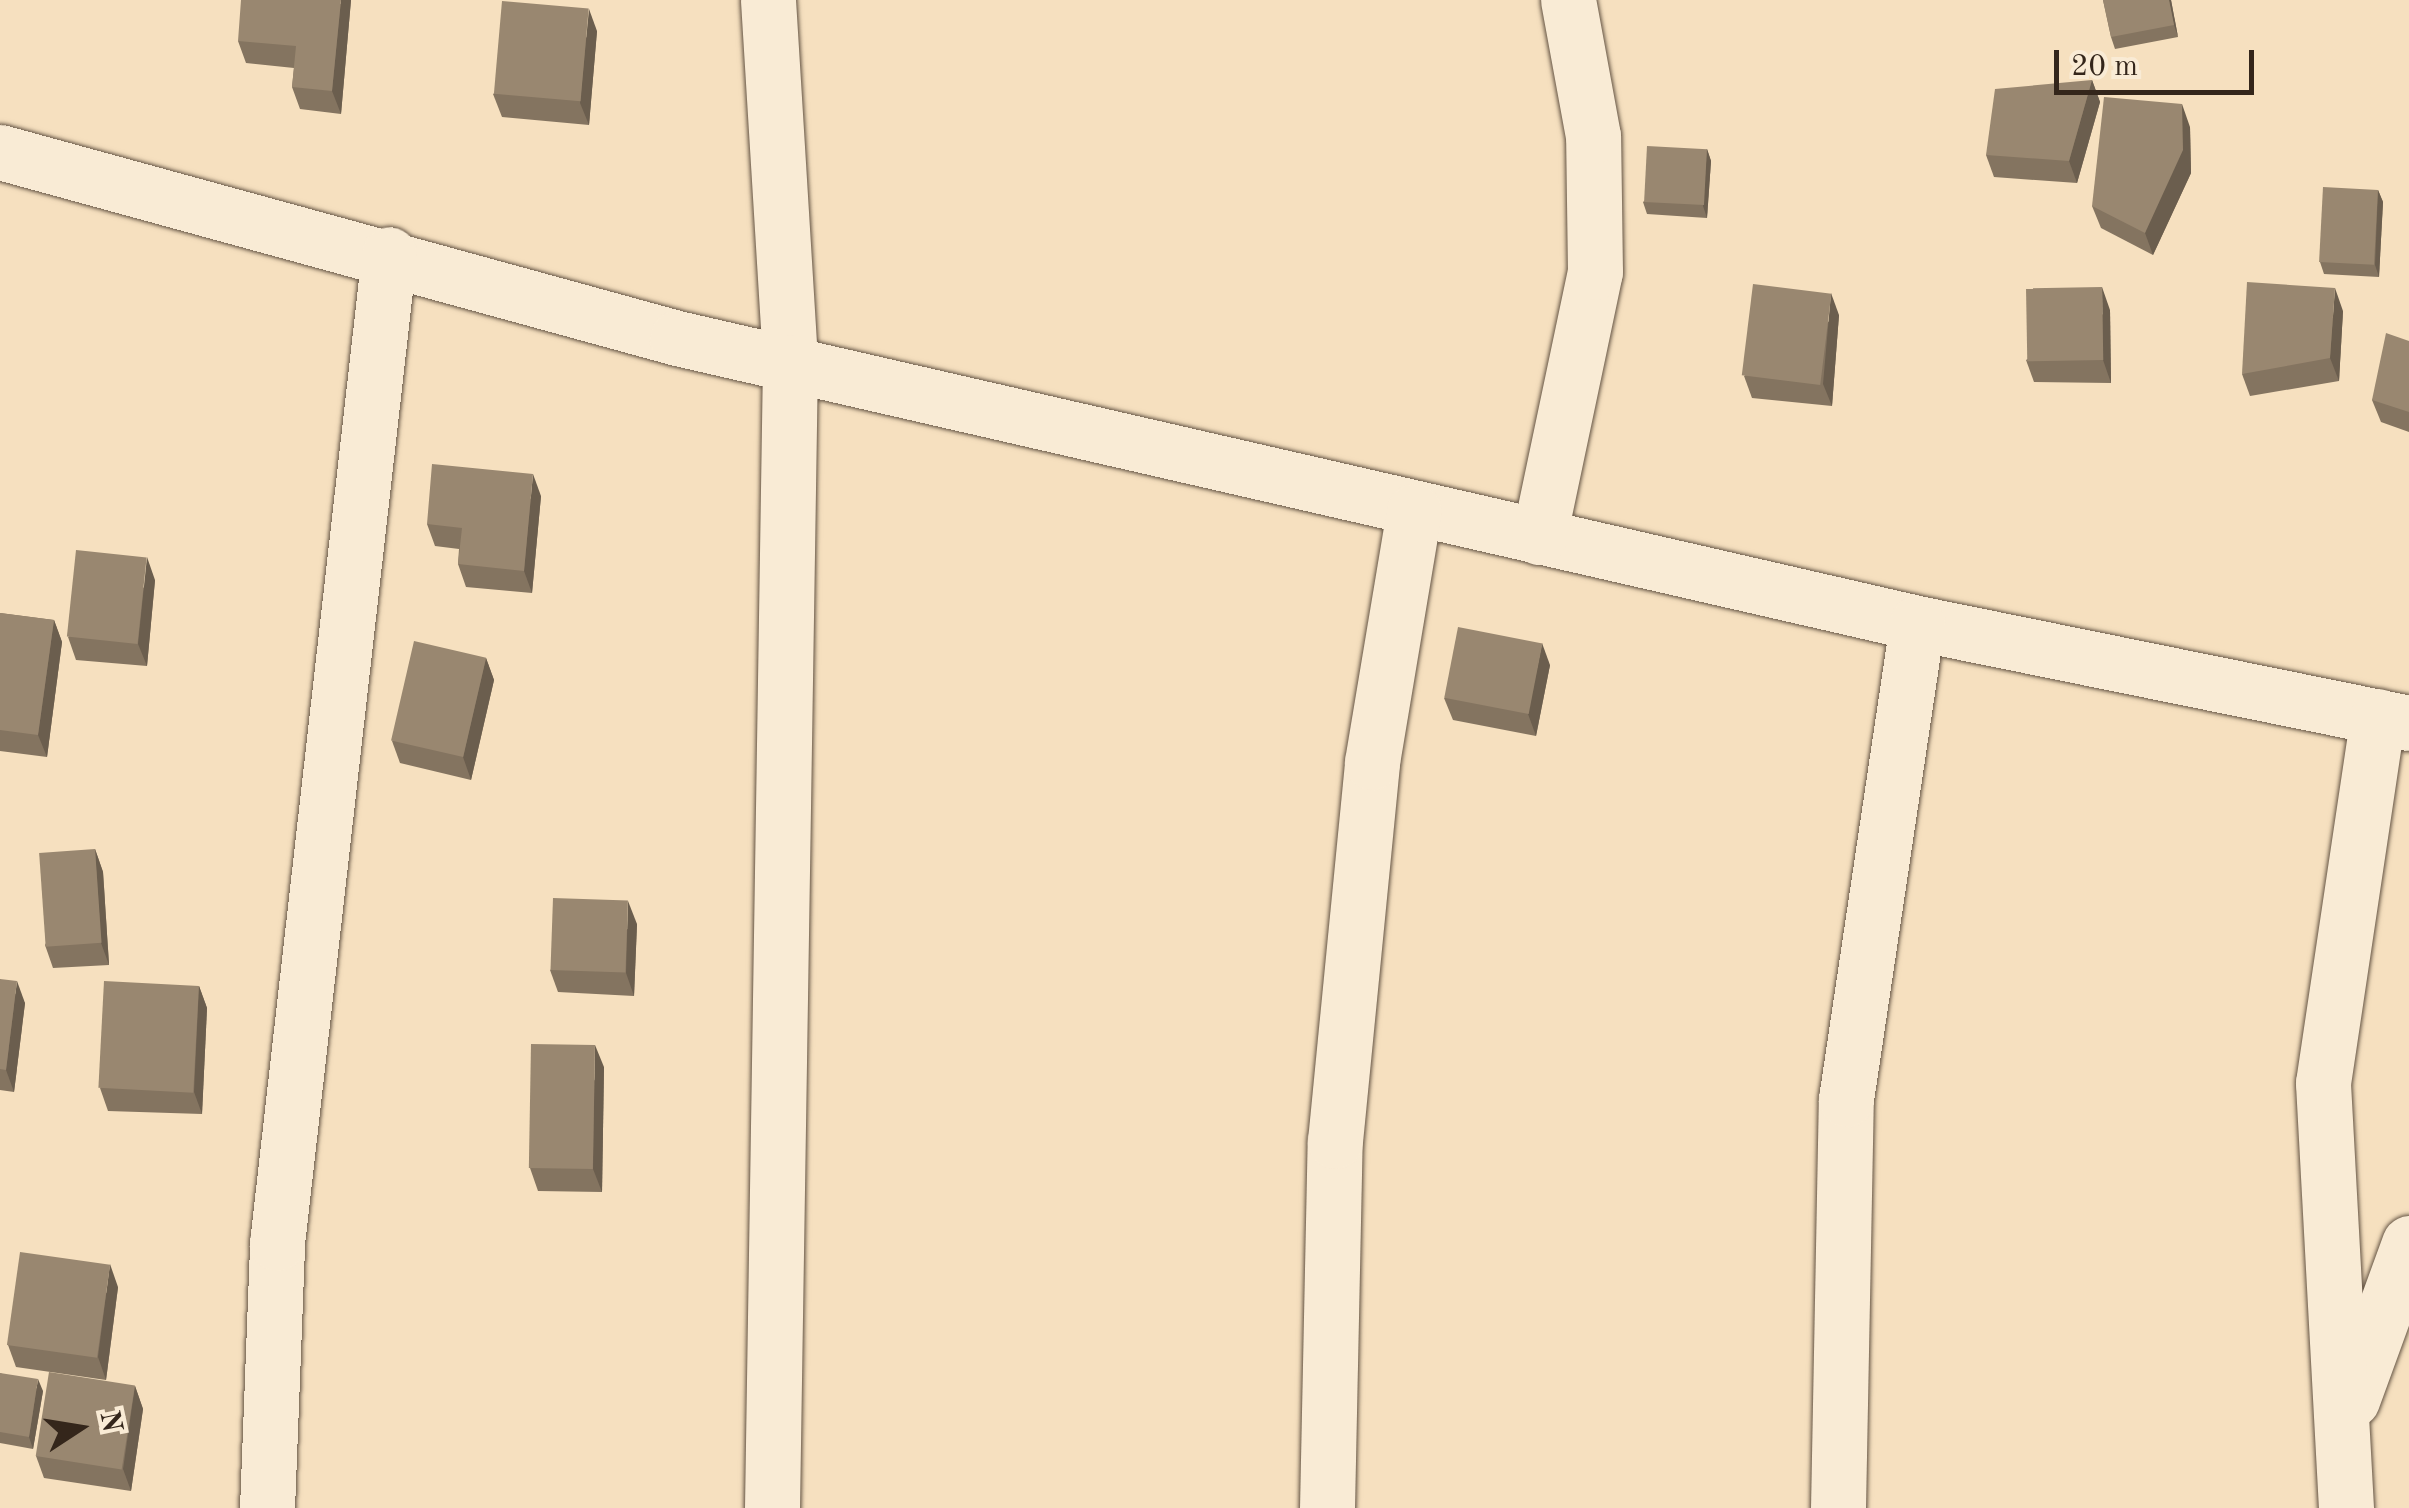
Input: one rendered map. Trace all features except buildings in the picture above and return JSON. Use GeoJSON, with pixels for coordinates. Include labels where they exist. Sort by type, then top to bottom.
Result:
{"type":"FeatureCollection","features":[{"type":"Feature","properties":{"kind":"street"},"geometry":{"type":"LineString","coordinates":[[768,0],[790,362],[772,1508]]}},
{"type":"Feature","properties":{"kind":"street"},"geometry":{"type":"LineString","coordinates":[[1539,537],[1595,272],[1594,136],[1568,0]]}},
{"type":"Feature","properties":{"kind":"street"},"geometry":{"type":"LineString","coordinates":[[0,152],[388,254],[677,338],[1918,624],[2394,719],[2323,1083],[2346,1508]]}},
{"type":"Feature","properties":{"kind":"street"},"geometry":{"type":"LineString","coordinates":[[267,1508],[277,1243],[388,254]]}},
{"type":"Feature","properties":{"kind":"street"},"geometry":{"type":"LineString","coordinates":[[1327,1508],[1335,1141],[1372,762],[1414,510]]}},
{"type":"Feature","properties":{"kind":"street"},"geometry":{"type":"LineString","coordinates":[[1838,1508],[1846,1099],[1918,624]]}},
{"type":"Feature","properties":{"kind":"street"},"geometry":{"type":"LineString","coordinates":[[2343,1426],[2409,1243]]}}]}
